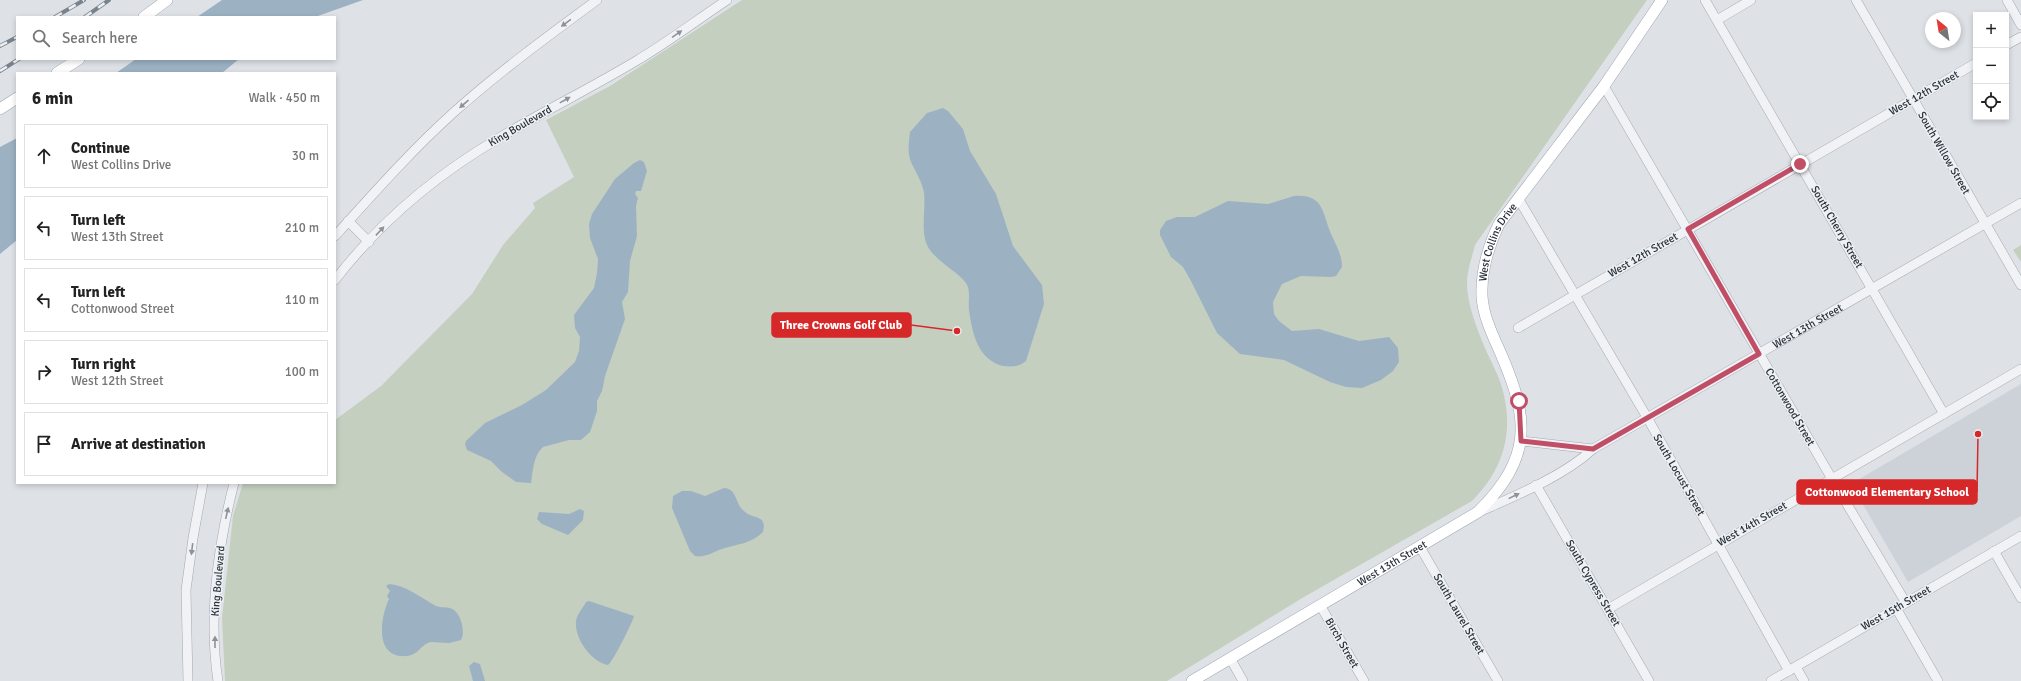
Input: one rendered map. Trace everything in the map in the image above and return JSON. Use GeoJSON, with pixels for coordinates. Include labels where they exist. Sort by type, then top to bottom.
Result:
{"type":"FeatureCollection","features":[{"type":"Feature","properties":{"kind":"main road"},"geometry":{"type":"LineString","coordinates":[[145,16],[167,0]]}},
{"type":"Feature","properties":{"kind":"main road","name":"West Collins Drive"},"geometry":{"type":"LineString","coordinates":[[1478,512],[1493,498],[1508,477],[1519,451],[1521,441],[1521,416],[1517,391],[1487,322],[1482,298],[1483,271],[1489,245],[1499,224],[1604,86],[1662,0]]}},
{"type":"Feature","properties":{"kind":"main road"},"geometry":{"type":"LineString","coordinates":[[58,72],[77,60]]}},
{"type":"Feature","properties":{"kind":"main road"},"geometry":{"type":"LineString","coordinates":[[0,109],[16,99]]}},
{"type":"Feature","properties":{"kind":"main road","name":"West 13th Street"},"geometry":{"type":"LineString","coordinates":[[1192,681],[1478,512]]}},
{"type":"Feature","properties":{"kind":"street"},"geometry":{"type":"LineString","coordinates":[[336,235],[391,175],[453,113],[523,54],[597,0]]}},
{"type":"Feature","properties":{"kind":"street","name":"King Boulevard"},"geometry":{"type":"LineString","coordinates":[[336,279],[394,215],[454,166],[498,138],[637,60],[727,0]]}},
{"type":"Feature","properties":{"kind":"street","name":"South Cherry Street"},"geometry":{"type":"LineString","coordinates":[[1705,0],[1873,288],[1944,414]]}},
{"type":"Feature","properties":{"kind":"street"},"geometry":{"type":"LineString","coordinates":[[1717,20],[1751,0]]}},
{"type":"Feature","properties":{"kind":"street","name":"South Willow Street"},"geometry":{"type":"LineString","coordinates":[[1856,0],[2021,285]]}},
{"type":"Feature","properties":{"kind":"street"},"geometry":{"type":"LineString","coordinates":[[2006,0],[2021,25]]}},
{"type":"Feature","properties":{"kind":"street"},"geometry":{"type":"LineString","coordinates":[[2009,43],[2021,37]]}},
{"type":"Feature","properties":{"kind":"street","name":"West 12th Street"},"geometry":{"type":"LineString","coordinates":[[1518,328],[1973,64]]}},
{"type":"Feature","properties":{"kind":"street","name":"Cottonwood Street"},"geometry":{"type":"LineString","coordinates":[[1604,86],[1832,479],[1906,603]]}},
{"type":"Feature","properties":{"kind":"street","name":"South Locust Street"},"geometry":{"type":"LineString","coordinates":[[1518,198],[1648,419],[1792,669],[1804,681]]}},
{"type":"Feature","properties":{"kind":"street","name":"West 13th Street"},"geometry":{"type":"LineString","coordinates":[[1478,512],[1536,485],[1582,460],[1593,449],[1648,419],[2021,203]]}},
{"type":"Feature","properties":{"kind":"street"},"geometry":{"type":"LineString","coordinates":[[348,221],[369,242]]}},
{"type":"Feature","properties":{"kind":"street","name":"West 14th Street"},"geometry":{"type":"LineString","coordinates":[[1608,608],[2021,369]]}},
{"type":"Feature","properties":{"kind":"street"},"geometry":{"type":"LineString","coordinates":[[1521,441],[1593,449]]}},
{"type":"Feature","properties":{"kind":"street"},"geometry":{"type":"LineString","coordinates":[[188,681],[186,590],[193,538],[203,484]]}},
{"type":"Feature","properties":{"kind":"street","name":"King Boulevard"},"geometry":{"type":"LineString","coordinates":[[218,681],[215,664],[215,620],[218,564],[226,515],[234,484]]}},
{"type":"Feature","properties":{"kind":"street","name":"South Cypress Street"},"geometry":{"type":"LineString","coordinates":[[1536,485],[1649,681]]}},
{"type":"Feature","properties":{"kind":"street","name":"West 15th Street"},"geometry":{"type":"LineString","coordinates":[[1771,681],[2021,536]]}},
{"type":"Feature","properties":{"kind":"street","name":"South Laurel Street"},"geometry":{"type":"LineString","coordinates":[[1420,547],[1498,681]]}},
{"type":"Feature","properties":{"kind":"street"},"geometry":{"type":"LineString","coordinates":[[1994,551],[2021,598]]}},
{"type":"Feature","properties":{"kind":"street","name":"Birch Street"},"geometry":{"type":"LineString","coordinates":[[1320,605],[1364,681]]}},
{"type":"Feature","properties":{"kind":"street"},"geometry":{"type":"LineString","coordinates":[[1896,608],[1938,681]]}},
{"type":"Feature","properties":{"kind":"street"},"geometry":{"type":"LineString","coordinates":[[1230,658],[1243,681]]}},
{"type":"Feature","properties":{"kind":"shaded area"},"geometry":{"type":"Polygon","coordinates":[[[2021,384],[2021,516],[1908,582],[1851,484],[2021,384]]]}},
{"type":"Feature","properties":{"kind":"green space"},"geometry":{"type":"Polygon","coordinates":[[[742,0],[1647,0],[1475,245],[1467,278],[1467,291],[1479,333],[1501,384],[1507,417],[1507,432],[1504,447],[1492,475],[1483,488],[1472,501],[1304,597],[1167,681],[225,681],[222,618],[233,516],[243,484],[336,484],[336,419],[381,386],[472,294],[503,245],[535,208],[533,203],[574,177],[546,120],[610,86],[742,0]]]}},
{"type":"Feature","properties":{"kind":"green space"},"geometry":{"type":"Polygon","coordinates":[[[2021,245],[2021,262],[2013,250],[2021,245]]]}},
{"type":"Feature","properties":{"kind":"water"},"geometry":{"type":"Polygon","coordinates":[[[222,0],[363,0],[318,16],[198,16],[222,0]]]}},
{"type":"Feature","properties":{"kind":"water"},"geometry":{"type":"Polygon","coordinates":[[[135,60],[238,60],[223,72],[117,72],[135,60]]]}},
{"type":"Feature","properties":{"kind":"water"},"geometry":{"type":"Polygon","coordinates":[[[943,108],[948,111],[963,129],[970,151],[996,194],[1013,246],[1042,285],[1044,304],[1026,361],[1018,365],[1003,366],[994,363],[982,352],[974,336],[972,328],[969,310],[968,286],[958,274],[936,257],[928,247],[924,235],[924,193],[909,155],[910,132],[927,113],[943,108]]]}},
{"type":"Feature","properties":{"kind":"water"},"geometry":{"type":"Polygon","coordinates":[[[16,139],[16,241],[0,254],[0,147],[16,139]]]}},
{"type":"Feature","properties":{"kind":"water"},"geometry":{"type":"Polygon","coordinates":[[[640,160],[644,162],[647,171],[641,191],[636,191],[635,194],[638,198],[636,206],[637,236],[630,261],[628,292],[622,302],[625,319],[605,376],[602,391],[597,401],[597,411],[590,432],[581,440],[569,440],[543,447],[535,459],[531,483],[516,482],[502,472],[491,461],[467,450],[465,444],[466,441],[485,423],[522,405],[546,390],[575,362],[579,351],[580,337],[575,328],[574,315],[594,288],[597,273],[598,259],[590,238],[589,224],[592,214],[615,179],[634,163],[640,160]]]}},
{"type":"Feature","properties":{"kind":"water"},"geometry":{"type":"Polygon","coordinates":[[[1294,196],[1304,196],[1317,201],[1337,246],[1342,267],[1336,276],[1301,276],[1282,284],[1273,302],[1274,314],[1279,321],[1292,331],[1319,329],[1359,341],[1389,337],[1398,348],[1399,362],[1393,371],[1381,380],[1362,388],[1346,387],[1330,382],[1284,360],[1240,354],[1217,333],[1183,267],[1171,257],[1160,235],[1160,230],[1166,221],[1177,217],[1195,217],[1228,201],[1268,204],[1294,196]]]}},
{"type":"Feature","properties":{"kind":"water"},"geometry":{"type":"Polygon","coordinates":[[[724,488],[734,493],[741,508],[746,513],[762,520],[764,525],[763,532],[754,539],[744,543],[706,555],[695,556],[690,551],[672,508],[673,496],[682,491],[691,491],[705,496],[724,488]]]}},
{"type":"Feature","properties":{"kind":"water"},"geometry":{"type":"Polygon","coordinates":[[[580,509],[584,511],[583,520],[568,535],[542,524],[537,519],[539,512],[569,514],[580,509]]]}},
{"type":"Feature","properties":{"kind":"water"},"geometry":{"type":"Polygon","coordinates":[[[389,584],[407,589],[436,606],[454,610],[460,618],[462,626],[463,634],[461,640],[449,643],[430,642],[414,654],[407,656],[396,655],[389,651],[384,644],[382,626],[383,616],[389,599],[387,596],[390,591],[386,586],[389,584]]]}},
{"type":"Feature","properties":{"kind":"water"},"geometry":{"type":"Polygon","coordinates":[[[589,601],[634,616],[618,649],[608,665],[602,663],[590,654],[581,642],[578,635],[576,621],[586,602],[589,601]]]}},
{"type":"Feature","properties":{"kind":"water"},"geometry":{"type":"Polygon","coordinates":[[[474,662],[480,664],[485,681],[473,681],[469,666],[474,662]]]}},
{"type":"Feature","properties":{"kind":"railway"},"geometry":{"type":"LineString","coordinates":[[57,16],[84,0]]}},
{"type":"Feature","properties":{"kind":"railway"},"geometry":{"type":"LineString","coordinates":[[86,16],[109,0]]}},
{"type":"Feature","properties":{"kind":"railway"},"geometry":{"type":"LineString","coordinates":[[0,46],[16,38]]}},
{"type":"Feature","properties":{"kind":"railway"},"geometry":{"type":"LineString","coordinates":[[0,71],[17,60]]}},
{"type":"Feature","properties":{"kind":"place","name":"Three Crowns Golf Club"},"geometry":{"type":"Point","coordinates":[957,331]}},
{"type":"Feature","properties":{"kind":"place","name":"Cottonwood Elementary School"},"geometry":{"type":"Point","coordinates":[1978,434]}},
{"type":"Feature","properties":{"kind":"route"},"geometry":{"type":"LineString","coordinates":[[1519,401],[1522,429],[1521,441],[1593,449],[1648,419],[1759,354],[1688,229],[1800,164]]}}]}
